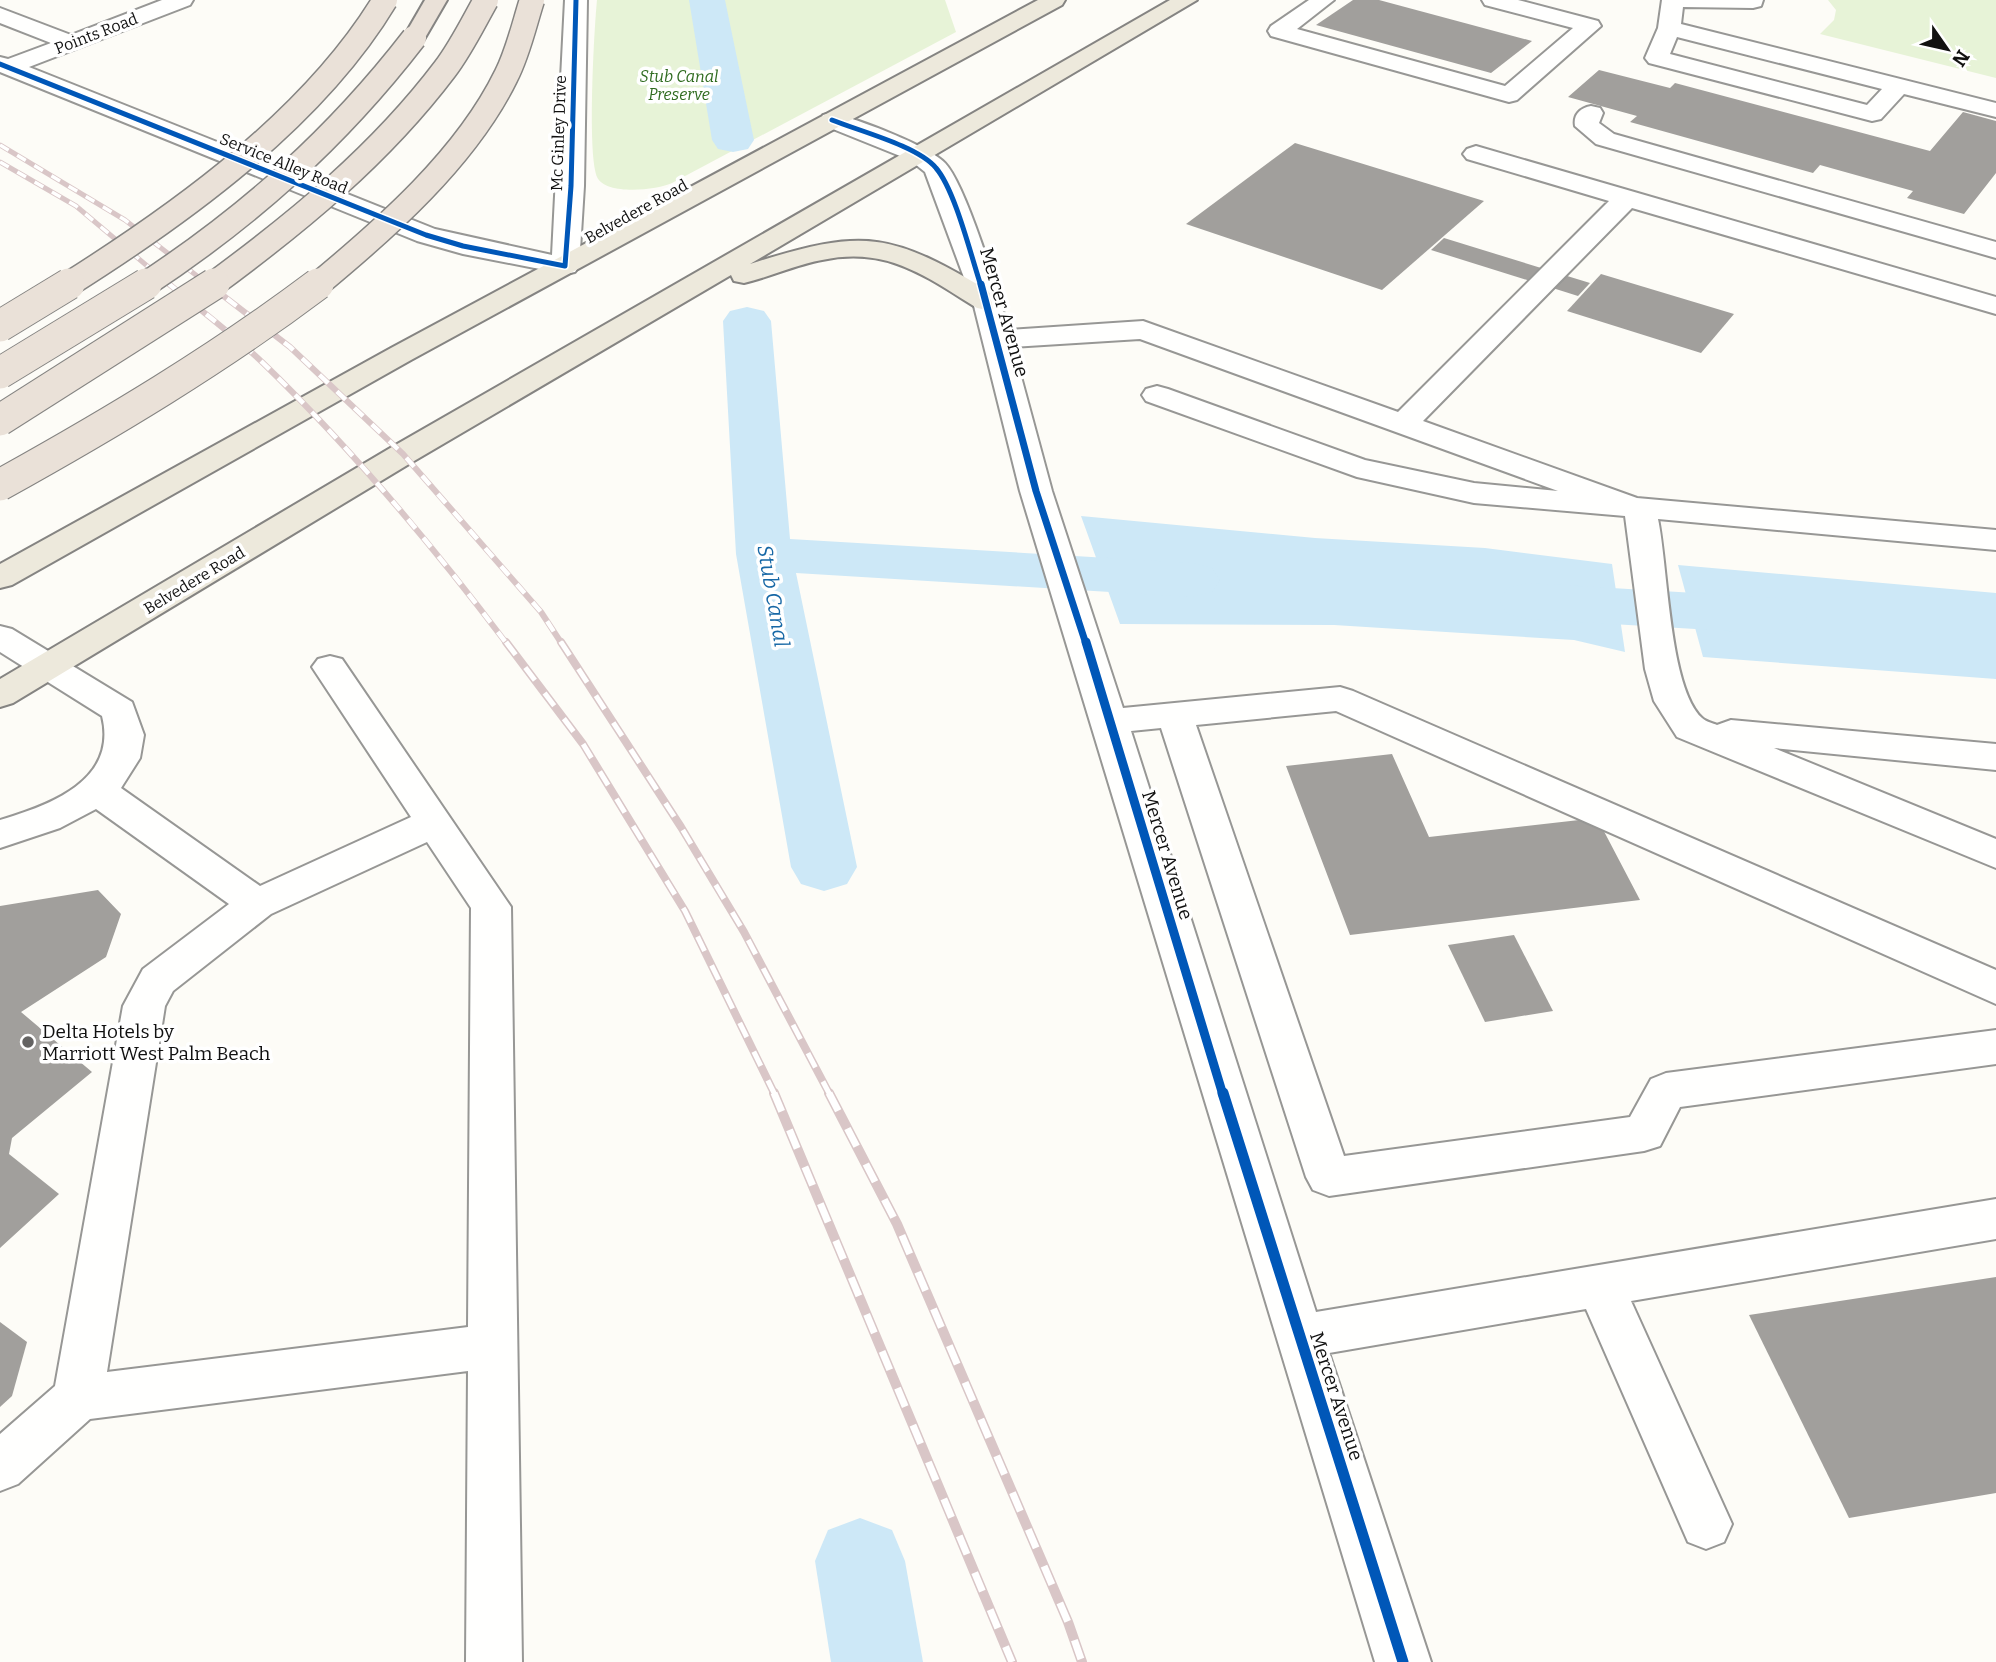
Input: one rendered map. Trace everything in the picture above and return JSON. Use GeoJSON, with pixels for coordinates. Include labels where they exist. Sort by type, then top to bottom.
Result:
{"type":"FeatureCollection","features":[{"type":"Feature","properties":{"kind":"highway"},"geometry":{"type":"LineString","coordinates":[[0,326],[172,215],[232,168],[323,81],[353,47],[385,0]]}},
{"type":"Feature","properties":{"kind":"highway"},"geometry":{"type":"LineString","coordinates":[[0,373],[108,309],[169,267],[221,230],[306,160],[342,125],[395,64],[436,0]]}},
{"type":"Feature","properties":{"kind":"highway"},"geometry":{"type":"LineString","coordinates":[[0,420],[160,322],[281,234],[356,167],[424,95],[450,60],[486,0]]}},
{"type":"Feature","properties":{"kind":"highway"},"geometry":{"type":"LineString","coordinates":[[0,485],[144,403],[232,346],[321,281],[398,214],[475,127],[495,96],[519,49],[532,0]]}},
{"type":"Feature","properties":{"kind":"main road","name":"Belvedere Road"},"geometry":{"type":"LineString","coordinates":[[0,578],[1054,0]]}},
{"type":"Feature","properties":{"kind":"main road","name":"Belvedere Road"},"geometry":{"type":"LineString","coordinates":[[0,695],[403,454],[1186,0]]}},
{"type":"Feature","properties":{"kind":"main road"},"geometry":{"type":"LineString","coordinates":[[676,297],[812,254],[858,247],[905,256],[987,302]]}},
{"type":"Feature","properties":{"kind":"street","name":"Points Road"},"geometry":{"type":"LineString","coordinates":[[5,65],[71,43],[182,0]]}},
{"type":"Feature","properties":{"kind":"street","name":"Mc Ginley Drive"},"geometry":{"type":"LineString","coordinates":[[565,266],[571,186],[576,0]]}},
{"type":"Feature","properties":{"kind":"street"},"geometry":{"type":"LineString","coordinates":[[1324,0],[1279,31],[1509,95],[1590,26],[1493,0]]}},
{"type":"Feature","properties":{"kind":"street"},"geometry":{"type":"LineString","coordinates":[[1674,0],[1668,28],[1657,58],[1872,114],[1898,86]]}},
{"type":"Feature","properties":{"kind":"street"},"geometry":{"type":"LineString","coordinates":[[1683,0],[1753,1]]}},
{"type":"Feature","properties":{"kind":"street"},"geometry":{"type":"LineString","coordinates":[[0,15],[71,43]]}},
{"type":"Feature","properties":{"kind":"street"},"geometry":{"type":"LineString","coordinates":[[1668,28],[1996,110]]}},
{"type":"Feature","properties":{"kind":"street","name":"Service Alley Road"},"geometry":{"type":"LineString","coordinates":[[5,65],[434,238],[565,266]]}},
{"type":"Feature","properties":{"kind":"street"},"geometry":{"type":"LineString","coordinates":[[1591,113],[1586,119],[1587,126],[1605,139],[1996,250]]}},
{"type":"Feature","properties":{"kind":"street","name":"Mercer Avenue"},"geometry":{"type":"LineString","coordinates":[[832,120],[919,155],[940,174],[987,302],[1036,491],[1083,633],[1403,1662]]}},
{"type":"Feature","properties":{"kind":"street"},"geometry":{"type":"LineString","coordinates":[[1476,154],[1996,306]]}},
{"type":"Feature","properties":{"kind":"street"},"geometry":{"type":"LineString","coordinates":[[1403,424],[1627,198]]}},
{"type":"Feature","properties":{"kind":"street"},"geometry":{"type":"LineString","coordinates":[[996,340],[1143,330],[1640,510]]}},
{"type":"Feature","properties":{"kind":"street"},"geometry":{"type":"LineString","coordinates":[[1157,395],[1357,468],[1474,493],[1996,540]]}},
{"type":"Feature","properties":{"kind":"street"},"geometry":{"type":"LineString","coordinates":[[1640,510],[1648,543],[1662,660],[1669,694],[1690,728],[1996,854]]}},
{"type":"Feature","properties":{"kind":"street"},"geometry":{"type":"LineString","coordinates":[[0,637],[119,710],[125,723],[127,749],[121,763],[95,789],[50,819],[0,834]]}},
{"type":"Feature","properties":{"kind":"street"},"geometry":{"type":"LineString","coordinates":[[330,667],[491,907],[495,1662]]}},
{"type":"Feature","properties":{"kind":"street"},"geometry":{"type":"LineString","coordinates":[[1109,721],[1340,699],[1996,988]]}},
{"type":"Feature","properties":{"kind":"street"},"geometry":{"type":"LineString","coordinates":[[1174,714],[1329,1177],[1644,1133],[1666,1091],[1996,1046]]}},
{"type":"Feature","properties":{"kind":"street"},"geometry":{"type":"LineString","coordinates":[[1690,728],[1996,757]]}},
{"type":"Feature","properties":{"kind":"street"},"geometry":{"type":"LineString","coordinates":[[95,789],[257,904]]}},
{"type":"Feature","properties":{"kind":"street"},"geometry":{"type":"LineString","coordinates":[[78,1398],[144,1006],[158,980],[257,904],[435,822]]}},
{"type":"Feature","properties":{"kind":"street"},"geometry":{"type":"LineString","coordinates":[[1300,1336],[1996,1219]]}},
{"type":"Feature","properties":{"kind":"street"},"geometry":{"type":"LineString","coordinates":[[1600,1286],[1706,1524]]}},
{"type":"Feature","properties":{"kind":"street"},"geometry":{"type":"LineString","coordinates":[[0,1467],[78,1398],[493,1346]]}},
{"type":"Feature","properties":{"kind":"green space","name":"Stub Canal Preserve"},"geometry":{"type":"Polygon","coordinates":[[[597,0],[945,0],[956,32],[672,183],[632,190],[602,183],[597,177],[594,164],[592,91],[597,0]]]}},
{"type":"Feature","properties":{"kind":"green space"},"geometry":{"type":"Polygon","coordinates":[[[1828,0],[1996,0],[1996,78],[1820,34],[1834,20],[1836,10],[1828,0]]]}},
{"type":"Feature","properties":{"kind":"water"},"geometry":{"type":"Polygon","coordinates":[[[1081,516],[1315,538],[1485,548],[1612,564],[1625,652],[1574,640],[1334,625],[1120,624],[1081,516]]]}},
{"type":"Feature","properties":{"kind":"water"},"geometry":{"type":"Polygon","coordinates":[[[1678,565],[1996,593],[1996,679],[1703,657],[1678,565]]]}},
{"type":"Feature","properties":{"kind":"building"},"geometry":{"type":"Polygon","coordinates":[[[1353,0],[1379,0],[1532,41],[1491,73],[1316,25],[1353,0]]]}},
{"type":"Feature","properties":{"kind":"building"},"geometry":{"type":"Polygon","coordinates":[[[1599,70],[1670,88],[1675,83],[1930,151],[1963,112],[1996,121],[1996,173],[1964,214],[1907,198],[1913,191],[1820,165],[1813,173],[1630,122],[1637,116],[1568,97],[1599,70]]]}},
{"type":"Feature","properties":{"kind":"building"},"geometry":{"type":"Polygon","coordinates":[[[1295,143],[1484,201],[1382,290],[1186,224],[1295,143]]]}},
{"type":"Feature","properties":{"kind":"building"},"geometry":{"type":"Polygon","coordinates":[[[1444,238],[1590,283],[1578,296],[1431,250],[1444,238]]]}},
{"type":"Feature","properties":{"kind":"building"},"geometry":{"type":"Polygon","coordinates":[[[1601,274],[1734,314],[1701,353],[1567,311],[1601,274]]]}},
{"type":"Feature","properties":{"kind":"building"},"geometry":{"type":"Polygon","coordinates":[[[1392,754],[1429,837],[1597,818],[1640,900],[1350,935],[1286,766],[1392,754]]]}},
{"type":"Feature","properties":{"kind":"building","name":"Delta Hotels by Marriott West Palm Beach"},"geometry":{"type":"Polygon","coordinates":[[[98,890],[121,914],[106,957],[21,1012],[92,1072],[12,1138],[9,1154],[59,1194],[0,1248],[0,906],[98,890]]]}},
{"type":"Feature","properties":{"kind":"building"},"geometry":{"type":"Polygon","coordinates":[[[1514,935],[1553,1011],[1485,1022],[1448,945],[1514,935]]]}},
{"type":"Feature","properties":{"kind":"building"},"geometry":{"type":"Polygon","coordinates":[[[1996,1277],[1996,1493],[1849,1518],[1749,1315],[1996,1277]]]}},
{"type":"Feature","properties":{"kind":"building"},"geometry":{"type":"Polygon","coordinates":[[[0,1322],[27,1342],[12,1396],[0,1407],[0,1322]]]}},
{"type":"Feature","properties":{"kind":"waterway","name":"Stub Canal"},"geometry":{"type":"LineString","coordinates":[[707,0],[733,140]]}},
{"type":"Feature","properties":{"kind":"waterway","name":"Stub Canal"},"geometry":{"type":"LineString","coordinates":[[747,321],[764,554]]}},
{"type":"Feature","properties":{"kind":"waterway"},"geometry":{"type":"LineString","coordinates":[[764,554],[1192,580]]}},
{"type":"Feature","properties":{"kind":"waterway","name":"Stub Canal"},"geometry":{"type":"LineString","coordinates":[[764,554],[824,867]]}},
{"type":"Feature","properties":{"kind":"waterway"},"geometry":{"type":"LineString","coordinates":[[1528,601],[1779,616]]}},
{"type":"Feature","properties":{"kind":"waterway","name":"Stub Canal"},"geometry":{"type":"LineString","coordinates":[[860,1561],[877,1662]]}},
{"type":"Feature","properties":{"kind":"railway"},"geometry":{"type":"LineString","coordinates":[[0,145],[125,220],[210,286]]}},
{"type":"Feature","properties":{"kind":"railway"},"geometry":{"type":"LineString","coordinates":[[0,162],[76,206],[171,286]]}},
{"type":"Feature","properties":{"kind":"railway"},"geometry":{"type":"LineString","coordinates":[[169,284],[252,353],[328,429],[421,535],[507,644]]}},
{"type":"Feature","properties":{"kind":"railway"},"geometry":{"type":"LineString","coordinates":[[208,284],[290,347],[403,454],[541,612],[562,644]]}},
{"type":"Feature","properties":{"kind":"railway"},"geometry":{"type":"LineString","coordinates":[[506,642],[583,744],[685,911],[775,1095]]}},
{"type":"Feature","properties":{"kind":"railway"},"geometry":{"type":"LineString","coordinates":[[561,642],[681,827],[744,932],[830,1095]]}},
{"type":"Feature","properties":{"kind":"railway"},"geometry":{"type":"LineString","coordinates":[[774,1093],[1012,1662]]}},
{"type":"Feature","properties":{"kind":"railway"},"geometry":{"type":"LineString","coordinates":[[829,1093],[897,1224],[1068,1622],[1082,1662]]}},
{"type":"Feature","properties":{"kind":"cycle path"},"geometry":{"type":"LineString","coordinates":[[0,64],[426,235],[463,246],[565,266],[571,186],[576,0]]}},
{"type":"Feature","properties":{"kind":"cycle path"},"geometry":{"type":"LineString","coordinates":[[832,120],[919,155],[936,168],[948,192],[987,302],[1036,491],[1083,633],[1205,1038],[1403,1662]]}},
{"type":"Feature","properties":{"kind":"place","name":"Delta Hotels by Marriott West Palm Beach"},"geometry":{"type":"Point","coordinates":[28,1042]}}]}
